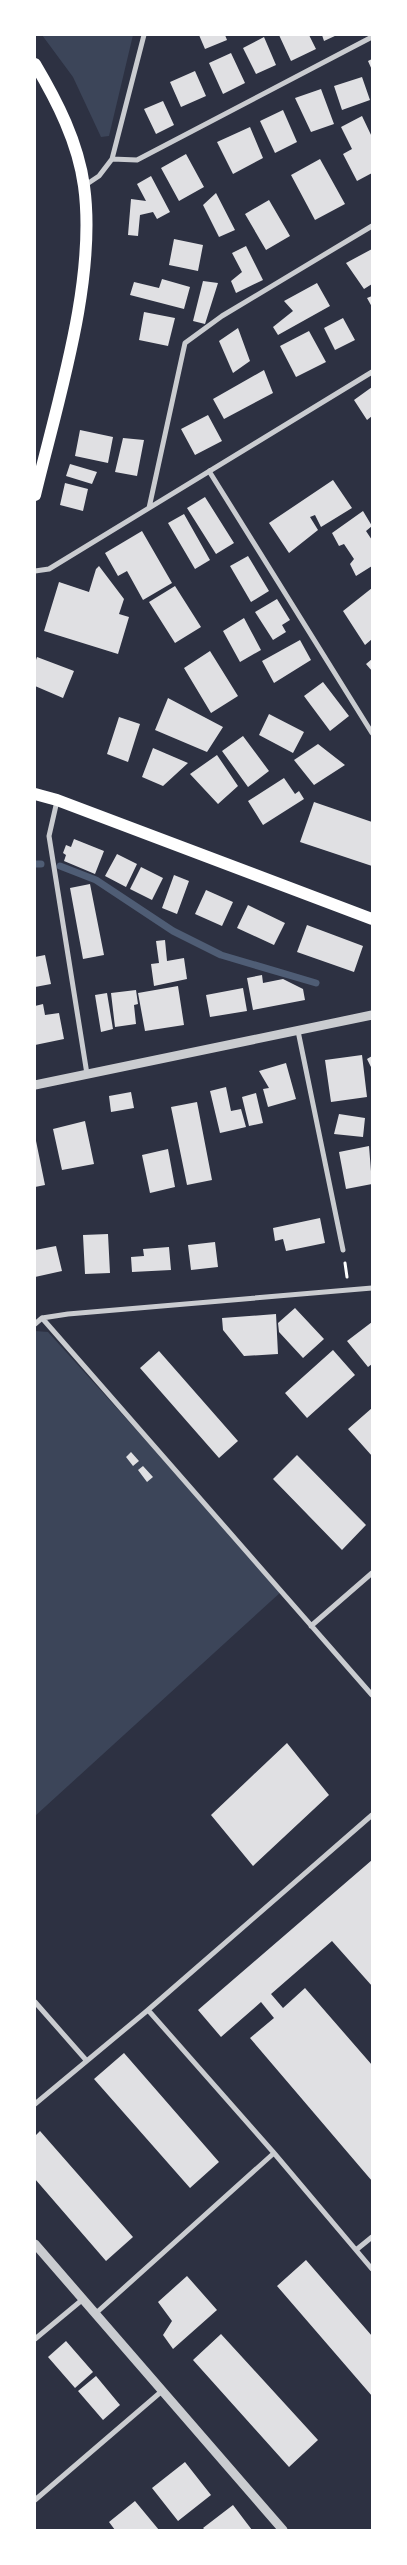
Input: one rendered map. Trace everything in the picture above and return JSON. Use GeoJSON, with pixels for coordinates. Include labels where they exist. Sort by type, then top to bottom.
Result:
{"type":"FeatureCollection","features":[{"type":"Feature","properties":{"kind":"main road"},"geometry":{"type":"LineString","coordinates":[[35,64],[57,102],[72,142],[84,186],[86,248],[80,297],[35,495]]}},
{"type":"Feature","properties":{"kind":"main road"},"geometry":{"type":"LineString","coordinates":[[35,794],[58,800],[372,919]]}},
{"type":"Feature","properties":{"kind":"street"},"geometry":{"type":"LineString","coordinates":[[84,186],[99,176],[112,159],[144,35]]}},
{"type":"Feature","properties":{"kind":"street"},"geometry":{"type":"LineString","coordinates":[[112,159],[138,160],[372,37]]}},
{"type":"Feature","properties":{"kind":"street"},"geometry":{"type":"LineString","coordinates":[[149,508],[185,343],[222,316],[372,226]]}},
{"type":"Feature","properties":{"kind":"street"},"geometry":{"type":"LineString","coordinates":[[35,571],[49,569],[372,372]]}},
{"type":"Feature","properties":{"kind":"street"},"geometry":{"type":"LineString","coordinates":[[209,471],[372,733]]}},
{"type":"Feature","properties":{"kind":"street"},"geometry":{"type":"LineString","coordinates":[[58,800],[49,836],[87,1074]]}},
{"type":"Feature","properties":{"kind":"street"},"geometry":{"type":"LineString","coordinates":[[35,1085],[372,1016]]}},
{"type":"Feature","properties":{"kind":"street"},"geometry":{"type":"LineString","coordinates":[[298,1031],[343,1250]]}},
{"type":"Feature","properties":{"kind":"street"},"geometry":{"type":"LineString","coordinates":[[35,1324],[42,1318],[68,1314],[372,1288]]}},
{"type":"Feature","properties":{"kind":"street"},"geometry":{"type":"LineString","coordinates":[[42,1318],[372,1695]]}},
{"type":"Feature","properties":{"kind":"street"},"geometry":{"type":"LineString","coordinates":[[311,1626],[372,1573]]}},
{"type":"Feature","properties":{"kind":"street"},"geometry":{"type":"LineString","coordinates":[[35,2104],[148,2010],[372,1815]]}},
{"type":"Feature","properties":{"kind":"street"},"geometry":{"type":"LineString","coordinates":[[35,2002],[86,2060]]}},
{"type":"Feature","properties":{"kind":"street"},"geometry":{"type":"LineString","coordinates":[[148,2010],[274,2153],[372,2269]]}},
{"type":"Feature","properties":{"kind":"street"},"geometry":{"type":"LineString","coordinates":[[95,2314],[274,2153]]}},
{"type":"Feature","properties":{"kind":"street"},"geometry":{"type":"LineString","coordinates":[[356,2250],[372,2236]]}},
{"type":"Feature","properties":{"kind":"street"},"geometry":{"type":"LineString","coordinates":[[35,2244],[284,2530]]}},
{"type":"Feature","properties":{"kind":"street"},"geometry":{"type":"LineString","coordinates":[[35,2339],[82,2300]]}},
{"type":"Feature","properties":{"kind":"street"},"geometry":{"type":"LineString","coordinates":[[35,2500],[162,2391]]}},
{"type":"Feature","properties":{"kind":"shaded area"},"geometry":{"type":"Polygon","coordinates":[[[42,35],[133,35],[109,136],[101,137],[73,77],[42,35]]]}},
{"type":"Feature","properties":{"kind":"shaded area"},"geometry":{"type":"Polygon","coordinates":[[[35,1331],[48,1332],[282,1591],[35,1816],[35,1331]]]}},
{"type":"Feature","properties":{"kind":"building"},"geometry":{"type":"Polygon","coordinates":[[[199,35],[225,35],[227,40],[205,49],[199,35]]]}},
{"type":"Feature","properties":{"kind":"building"},"geometry":{"type":"Polygon","coordinates":[[[279,35],[309,35],[316,49],[291,61],[279,35]]]}},
{"type":"Feature","properties":{"kind":"building"},"geometry":{"type":"Polygon","coordinates":[[[322,35],[337,35],[324,41],[322,35]]]}},
{"type":"Feature","properties":{"kind":"building"},"geometry":{"type":"Polygon","coordinates":[[[264,37],[276,65],[256,74],[243,48],[264,37]]]}},
{"type":"Feature","properties":{"kind":"building"},"geometry":{"type":"Polygon","coordinates":[[[231,53],[245,83],[223,94],[209,63],[231,53]]]}},
{"type":"Feature","properties":{"kind":"building"},"geometry":{"type":"Polygon","coordinates":[[[372,59],[372,70],[368,61],[372,59]]]}},
{"type":"Feature","properties":{"kind":"building"},"geometry":{"type":"Polygon","coordinates":[[[195,71],[206,96],[181,107],[170,82],[195,71]]]}},
{"type":"Feature","properties":{"kind":"building"},"geometry":{"type":"Polygon","coordinates":[[[362,77],[370,100],[342,110],[334,86],[362,77]]]}},
{"type":"Feature","properties":{"kind":"building"},"geometry":{"type":"Polygon","coordinates":[[[321,89],[334,124],[311,132],[295,98],[321,89]]]}},
{"type":"Feature","properties":{"kind":"building"},"geometry":{"type":"Polygon","coordinates":[[[163,101],[174,125],[156,134],[144,109],[163,101]]]}},
{"type":"Feature","properties":{"kind":"building"},"geometry":{"type":"Polygon","coordinates":[[[283,110],[297,142],[275,153],[260,121],[283,110]]]}},
{"type":"Feature","properties":{"kind":"building"},"geometry":{"type":"Polygon","coordinates":[[[362,116],[372,137],[372,173],[357,181],[343,154],[352,149],[341,127],[362,116]]]}},
{"type":"Feature","properties":{"kind":"building"},"geometry":{"type":"Polygon","coordinates":[[[250,127],[263,158],[233,174],[217,142],[250,127]]]}},
{"type":"Feature","properties":{"kind":"building"},"geometry":{"type":"Polygon","coordinates":[[[186,154],[204,187],[179,201],[161,168],[186,154]]]}},
{"type":"Feature","properties":{"kind":"building"},"geometry":{"type":"Polygon","coordinates":[[[320,159],[345,204],[315,220],[291,175],[320,159]]]}},
{"type":"Feature","properties":{"kind":"building"},"geometry":{"type":"Polygon","coordinates":[[[151,176],[170,212],[157,219],[153,212],[140,215],[138,236],[128,235],[131,199],[146,201],[137,184],[151,176]]]}},
{"type":"Feature","properties":{"kind":"building"},"geometry":{"type":"Polygon","coordinates":[[[216,193],[235,230],[219,237],[203,205],[216,193]]]}},
{"type":"Feature","properties":{"kind":"building"},"geometry":{"type":"Polygon","coordinates":[[[269,200],[290,236],[266,250],[245,214],[269,200]]]}},
{"type":"Feature","properties":{"kind":"building"},"geometry":{"type":"Polygon","coordinates":[[[174,239],[203,245],[198,271],[169,265],[174,239]]]}},
{"type":"Feature","properties":{"kind":"building"},"geometry":{"type":"Polygon","coordinates":[[[246,246],[263,280],[236,293],[231,281],[242,272],[232,253],[246,246]]]}},
{"type":"Feature","properties":{"kind":"building"},"geometry":{"type":"Polygon","coordinates":[[[372,249],[372,284],[364,289],[346,263],[372,249]]]}},
{"type":"Feature","properties":{"kind":"building"},"geometry":{"type":"Polygon","coordinates":[[[162,279],[190,287],[184,309],[130,295],[134,282],[159,288],[162,279]]]}},
{"type":"Feature","properties":{"kind":"building"},"geometry":{"type":"Polygon","coordinates":[[[203,281],[218,283],[205,324],[193,321],[203,281]]]}},
{"type":"Feature","properties":{"kind":"building"},"geometry":{"type":"Polygon","coordinates":[[[317,283],[330,306],[278,335],[273,327],[293,311],[284,301],[317,283]]]}},
{"type":"Feature","properties":{"kind":"building"},"geometry":{"type":"Polygon","coordinates":[[[372,296],[372,307],[367,298],[372,296]]]}},
{"type":"Feature","properties":{"kind":"building"},"geometry":{"type":"Polygon","coordinates":[[[144,312],[175,318],[168,346],[139,340],[144,312]]]}},
{"type":"Feature","properties":{"kind":"building"},"geometry":{"type":"Polygon","coordinates":[[[343,318],[355,340],[335,350],[324,328],[343,318]]]}},
{"type":"Feature","properties":{"kind":"building"},"geometry":{"type":"Polygon","coordinates":[[[238,328],[250,361],[233,373],[219,341],[238,328]]]}},
{"type":"Feature","properties":{"kind":"building"},"geometry":{"type":"Polygon","coordinates":[[[309,331],[326,362],[296,377],[280,346],[309,331]]]}},
{"type":"Feature","properties":{"kind":"building"},"geometry":{"type":"Polygon","coordinates":[[[264,370],[273,393],[224,419],[213,399],[264,370]]]}},
{"type":"Feature","properties":{"kind":"building"},"geometry":{"type":"Polygon","coordinates":[[[372,387],[372,416],[367,420],[354,400],[372,387]]]}},
{"type":"Feature","properties":{"kind":"building"},"geometry":{"type":"Polygon","coordinates":[[[208,415],[222,441],[195,455],[181,429],[208,415]]]}},
{"type":"Feature","properties":{"kind":"building"},"geometry":{"type":"Polygon","coordinates":[[[80,430],[113,437],[108,463],[75,456],[80,430]]]}},
{"type":"Feature","properties":{"kind":"building"},"geometry":{"type":"Polygon","coordinates":[[[123,438],[144,440],[137,476],[115,472],[123,438]]]}},
{"type":"Feature","properties":{"kind":"building"},"geometry":{"type":"Polygon","coordinates":[[[70,464],[97,472],[92,484],[66,476],[70,464]]]}},
{"type":"Feature","properties":{"kind":"building"},"geometry":{"type":"Polygon","coordinates":[[[333,480],[352,508],[321,527],[315,515],[310,517],[318,530],[289,553],[269,523],[333,480]]]}},
{"type":"Feature","properties":{"kind":"building"},"geometry":{"type":"Polygon","coordinates":[[[65,483],[88,489],[83,511],[60,505],[65,483]]]}},
{"type":"Feature","properties":{"kind":"building"},"geometry":{"type":"Polygon","coordinates":[[[205,497],[234,543],[216,554],[187,508],[205,497]]]}},
{"type":"Feature","properties":{"kind":"building"},"geometry":{"type":"Polygon","coordinates":[[[363,511],[372,526],[366,531],[372,540],[372,566],[356,576],[350,564],[354,559],[344,544],[339,546],[332,533],[363,511]]]}},
{"type":"Feature","properties":{"kind":"building"},"geometry":{"type":"Polygon","coordinates":[[[184,514],[210,560],[195,569],[168,523],[184,514]]]}},
{"type":"Feature","properties":{"kind":"building"},"geometry":{"type":"Polygon","coordinates":[[[142,531],[172,583],[143,600],[127,571],[118,576],[105,553],[142,531]]]}},
{"type":"Feature","properties":{"kind":"building"},"geometry":{"type":"Polygon","coordinates":[[[248,556],[269,591],[251,602],[230,566],[248,556]]]}},
{"type":"Feature","properties":{"kind":"building"},"geometry":{"type":"Polygon","coordinates":[[[99,566],[124,599],[119,614],[129,617],[118,654],[44,631],[59,582],[89,592],[96,569],[99,566]]]}},
{"type":"Feature","properties":{"kind":"building"},"geometry":{"type":"Polygon","coordinates":[[[175,586],[201,627],[175,643],[149,602],[175,586]]]}},
{"type":"Feature","properties":{"kind":"building"},"geometry":{"type":"Polygon","coordinates":[[[372,588],[372,639],[365,645],[343,611],[372,588]]]}},
{"type":"Feature","properties":{"kind":"building"},"geometry":{"type":"Polygon","coordinates":[[[277,599],[290,620],[282,625],[286,632],[273,640],[255,612],[277,599]]]}},
{"type":"Feature","properties":{"kind":"building"},"geometry":{"type":"Polygon","coordinates":[[[244,618],[261,650],[240,662],[223,631],[244,618]]]}},
{"type":"Feature","properties":{"kind":"building"},"geometry":{"type":"Polygon","coordinates":[[[300,640],[311,660],[274,683],[262,661],[300,640]]]}},
{"type":"Feature","properties":{"kind":"building"},"geometry":{"type":"Polygon","coordinates":[[[210,651],[238,696],[211,713],[184,668],[210,651]]]}},
{"type":"Feature","properties":{"kind":"building"},"geometry":{"type":"Polygon","coordinates":[[[37,657],[74,671],[63,698],[35,686],[35,663],[37,657]]]}},
{"type":"Feature","properties":{"kind":"building"},"geometry":{"type":"Polygon","coordinates":[[[372,659],[372,671],[366,664],[372,659]]]}},
{"type":"Feature","properties":{"kind":"building"},"geometry":{"type":"Polygon","coordinates":[[[323,682],[349,716],[330,731],[304,696],[323,682]]]}},
{"type":"Feature","properties":{"kind":"building"},"geometry":{"type":"Polygon","coordinates":[[[168,698],[223,727],[207,752],[155,730],[168,698]]]}},
{"type":"Feature","properties":{"kind":"building"},"geometry":{"type":"Polygon","coordinates":[[[269,714],[304,732],[293,753],[259,735],[269,714]]]}},
{"type":"Feature","properties":{"kind":"building"},"geometry":{"type":"Polygon","coordinates":[[[119,717],[140,724],[128,762],[107,754],[119,717]]]}},
{"type":"Feature","properties":{"kind":"building"},"geometry":{"type":"Polygon","coordinates":[[[243,736],[269,771],[248,787],[222,751],[243,736]]]}},
{"type":"Feature","properties":{"kind":"building"},"geometry":{"type":"Polygon","coordinates":[[[318,744],[345,765],[314,785],[294,760],[318,744]]]}},
{"type":"Feature","properties":{"kind":"building"},"geometry":{"type":"Polygon","coordinates":[[[153,748],[188,763],[163,786],[142,777],[153,748]]]}},
{"type":"Feature","properties":{"kind":"building"},"geometry":{"type":"Polygon","coordinates":[[[217,755],[238,786],[218,804],[190,774],[217,755]]]}},
{"type":"Feature","properties":{"kind":"building"},"geometry":{"type":"Polygon","coordinates":[[[284,778],[295,794],[299,791],[304,799],[263,825],[248,801],[284,778]]]}},
{"type":"Feature","properties":{"kind":"building"},"geometry":{"type":"Polygon","coordinates":[[[314,802],[372,822],[372,866],[300,842],[314,802]]]}},
{"type":"Feature","properties":{"kind":"building"},"geometry":{"type":"Polygon","coordinates":[[[74,839],[104,851],[95,874],[64,861],[66,855],[63,853],[66,845],[71,847],[74,839]]]}},
{"type":"Feature","properties":{"kind":"building"},"geometry":{"type":"Polygon","coordinates":[[[117,854],[137,864],[126,887],[105,876],[117,854]]]}},
{"type":"Feature","properties":{"kind":"building"},"geometry":{"type":"Polygon","coordinates":[[[141,867],[163,878],[152,900],[130,889],[141,867]]]}},
{"type":"Feature","properties":{"kind":"building"},"geometry":{"type":"Polygon","coordinates":[[[174,875],[189,881],[177,914],[162,908],[174,875]]]}},
{"type":"Feature","properties":{"kind":"building"},"geometry":{"type":"Polygon","coordinates":[[[90,884],[104,955],[83,959],[70,888],[90,884]]]}},
{"type":"Feature","properties":{"kind":"building"},"geometry":{"type":"Polygon","coordinates":[[[206,890],[233,902],[222,926],[195,914],[206,890]]]}},
{"type":"Feature","properties":{"kind":"building"},"geometry":{"type":"Polygon","coordinates":[[[248,905],[285,923],[274,945],[237,928],[248,905]]]}},
{"type":"Feature","properties":{"kind":"building"},"geometry":{"type":"Polygon","coordinates":[[[307,925],[363,946],[354,972],[297,952],[307,925]]]}},
{"type":"Feature","properties":{"kind":"building"},"geometry":{"type":"Polygon","coordinates":[[[165,940],[167,961],[184,958],[187,979],[154,986],[151,964],[159,963],[156,941],[165,940]]]}},
{"type":"Feature","properties":{"kind":"building"},"geometry":{"type":"Polygon","coordinates":[[[45,955],[51,984],[35,987],[35,957],[45,955]]]}},
{"type":"Feature","properties":{"kind":"building"},"geometry":{"type":"Polygon","coordinates":[[[262,975],[263,983],[283,979],[303,989],[305,1000],[253,1010],[247,978],[262,975]]]}},
{"type":"Feature","properties":{"kind":"building"},"geometry":{"type":"Polygon","coordinates":[[[178,986],[184,1025],[145,1031],[138,993],[178,986]]]}},
{"type":"Feature","properties":{"kind":"building"},"geometry":{"type":"Polygon","coordinates":[[[243,988],[247,1011],[210,1017],[206,995],[243,988]]]}},
{"type":"Feature","properties":{"kind":"building"},"geometry":{"type":"Polygon","coordinates":[[[136,990],[138,1004],[134,1005],[136,1024],[115,1027],[111,993],[136,990]]]}},
{"type":"Feature","properties":{"kind":"building"},"geometry":{"type":"Polygon","coordinates":[[[107,993],[113,1029],[101,1032],[95,995],[107,993]]]}},
{"type":"Feature","properties":{"kind":"building"},"geometry":{"type":"Polygon","coordinates":[[[43,1004],[45,1015],[59,1013],[64,1039],[35,1045],[35,1006],[43,1004]]]}},
{"type":"Feature","properties":{"kind":"building"},"geometry":{"type":"Polygon","coordinates":[[[362,1055],[367,1097],[331,1102],[325,1060],[362,1055]]]}},
{"type":"Feature","properties":{"kind":"building"},"geometry":{"type":"Polygon","coordinates":[[[372,1056],[372,1069],[367,1059],[372,1056]]]}},
{"type":"Feature","properties":{"kind":"building"},"geometry":{"type":"Polygon","coordinates":[[[286,1063],[296,1099],[268,1107],[263,1089],[269,1088],[259,1071],[286,1063]]]}},
{"type":"Feature","properties":{"kind":"building"},"geometry":{"type":"Polygon","coordinates":[[[226,1087],[231,1111],[241,1109],[246,1127],[220,1133],[210,1091],[226,1087]]]}},
{"type":"Feature","properties":{"kind":"building"},"geometry":{"type":"Polygon","coordinates":[[[131,1092],[134,1108],[111,1112],[109,1096],[131,1092]]]}},
{"type":"Feature","properties":{"kind":"building"},"geometry":{"type":"Polygon","coordinates":[[[256,1093],[263,1123],[249,1126],[242,1097],[256,1093]]]}},
{"type":"Feature","properties":{"kind":"building"},"geometry":{"type":"Polygon","coordinates":[[[197,1102],[212,1180],[187,1185],[171,1107],[197,1102]]]}},
{"type":"Feature","properties":{"kind":"building"},"geometry":{"type":"Polygon","coordinates":[[[339,1114],[365,1118],[363,1137],[334,1134],[339,1114]]]}},
{"type":"Feature","properties":{"kind":"building"},"geometry":{"type":"Polygon","coordinates":[[[85,1121],[94,1164],[62,1170],[53,1129],[85,1121]]]}},
{"type":"Feature","properties":{"kind":"building"},"geometry":{"type":"Polygon","coordinates":[[[35,1136],[45,1185],[35,1187],[35,1136]]]}},
{"type":"Feature","properties":{"kind":"building"},"geometry":{"type":"Polygon","coordinates":[[[369,1146],[372,1184],[346,1189],[339,1152],[369,1146]]]}},
{"type":"Feature","properties":{"kind":"building"},"geometry":{"type":"Polygon","coordinates":[[[168,1149],[175,1187],[150,1193],[142,1155],[168,1149]]]}},
{"type":"Feature","properties":{"kind":"building"},"geometry":{"type":"Polygon","coordinates":[[[320,1218],[325,1243],[286,1251],[283,1239],[275,1241],[273,1228],[320,1218]]]}},
{"type":"Feature","properties":{"kind":"building"},"geometry":{"type":"Polygon","coordinates":[[[108,1234],[110,1273],[85,1274],[83,1235],[108,1234]]]}},
{"type":"Feature","properties":{"kind":"building"},"geometry":{"type":"Polygon","coordinates":[[[215,1242],[218,1267],[191,1270],[188,1245],[215,1242]]]}},
{"type":"Feature","properties":{"kind":"building"},"geometry":{"type":"Polygon","coordinates":[[[56,1246],[62,1271],[35,1277],[35,1250],[56,1246]]]}},
{"type":"Feature","properties":{"kind":"building"},"geometry":{"type":"Polygon","coordinates":[[[169,1247],[171,1270],[132,1272],[131,1257],[144,1256],[143,1249],[169,1247]]]}},
{"type":"Feature","properties":{"kind":"building"},"geometry":{"type":"Polygon","coordinates":[[[295,1308],[324,1339],[303,1358],[279,1332],[278,1323],[295,1308]]]}},
{"type":"Feature","properties":{"kind":"building"},"geometry":{"type":"Polygon","coordinates":[[[276,1314],[278,1354],[244,1356],[223,1330],[222,1318],[276,1314]]]}},
{"type":"Feature","properties":{"kind":"building"},"geometry":{"type":"Polygon","coordinates":[[[372,1322],[372,1364],[368,1367],[347,1341],[372,1322]]]}},
{"type":"Feature","properties":{"kind":"building"},"geometry":{"type":"Polygon","coordinates":[[[333,1350],[355,1375],[307,1418],[285,1393],[333,1350]]]}},
{"type":"Feature","properties":{"kind":"building"},"geometry":{"type":"Polygon","coordinates":[[[159,1351],[238,1441],[219,1458],[140,1368],[159,1351]]]}},
{"type":"Feature","properties":{"kind":"building"},"geometry":{"type":"Polygon","coordinates":[[[372,1408],[372,1456],[348,1429],[372,1408]]]}},
{"type":"Feature","properties":{"kind":"building"},"geometry":{"type":"Polygon","coordinates":[[[131,1452],[139,1461],[133,1466],[126,1457],[131,1452]]]}},
{"type":"Feature","properties":{"kind":"building"},"geometry":{"type":"Polygon","coordinates":[[[297,1455],[366,1525],[342,1550],[273,1479],[297,1455]]]}},
{"type":"Feature","properties":{"kind":"building"},"geometry":{"type":"Polygon","coordinates":[[[143,1466],[153,1477],[147,1482],[138,1470],[143,1466]]]}},
{"type":"Feature","properties":{"kind":"building"},"geometry":{"type":"Polygon","coordinates":[[[287,1743],[329,1795],[253,1866],[211,1815],[287,1743]]]}},
{"type":"Feature","properties":{"kind":"building"},"geometry":{"type":"Polygon","coordinates":[[[372,1860],[372,1986],[332,1941],[271,1994],[283,2008],[305,1988],[372,2065],[372,2181],[250,2038],[274,2018],[261,2002],[221,2037],[198,2010],[372,1860]]]}},
{"type":"Feature","properties":{"kind":"building"},"geometry":{"type":"Polygon","coordinates":[[[124,2053],[219,2162],[190,2188],[94,2079],[124,2053]]]}},
{"type":"Feature","properties":{"kind":"building"},"geometry":{"type":"Polygon","coordinates":[[[40,2131],[133,2237],[106,2261],[35,2179],[35,2136],[40,2131]]]}},
{"type":"Feature","properties":{"kind":"building"},"geometry":{"type":"Polygon","coordinates":[[[306,2260],[372,2336],[372,2396],[277,2286],[306,2260]]]}},
{"type":"Feature","properties":{"kind":"building"},"geometry":{"type":"Polygon","coordinates":[[[187,2276],[217,2310],[173,2349],[163,2335],[172,2321],[158,2302],[187,2276]]]}},
{"type":"Feature","properties":{"kind":"building"},"geometry":{"type":"Polygon","coordinates":[[[221,2334],[318,2440],[289,2467],[193,2360],[221,2334]]]}},
{"type":"Feature","properties":{"kind":"building"},"geometry":{"type":"Polygon","coordinates":[[[66,2341],[93,2372],[75,2388],[48,2357],[66,2341]]]}},
{"type":"Feature","properties":{"kind":"building"},"geometry":{"type":"Polygon","coordinates":[[[96,2376],[120,2405],[103,2420],[78,2391],[96,2376]]]}},
{"type":"Feature","properties":{"kind":"building"},"geometry":{"type":"Polygon","coordinates":[[[185,2462],[211,2495],[178,2521],[152,2488],[185,2462]]]}},
{"type":"Feature","properties":{"kind":"building"},"geometry":{"type":"Polygon","coordinates":[[[135,2501],[159,2530],[115,2530],[109,2522],[135,2501]]]}},
{"type":"Feature","properties":{"kind":"building"},"geometry":{"type":"Polygon","coordinates":[[[233,2505],[252,2530],[205,2530],[203,2528],[233,2505]]]}},
{"type":"Feature","properties":{"kind":"waterway"},"geometry":{"type":"LineString","coordinates":[[35,864],[41,864]]}},
{"type":"Feature","properties":{"kind":"waterway"},"geometry":{"type":"LineString","coordinates":[[60,866],[96,880],[173,931],[221,955],[316,983]]}}]}
